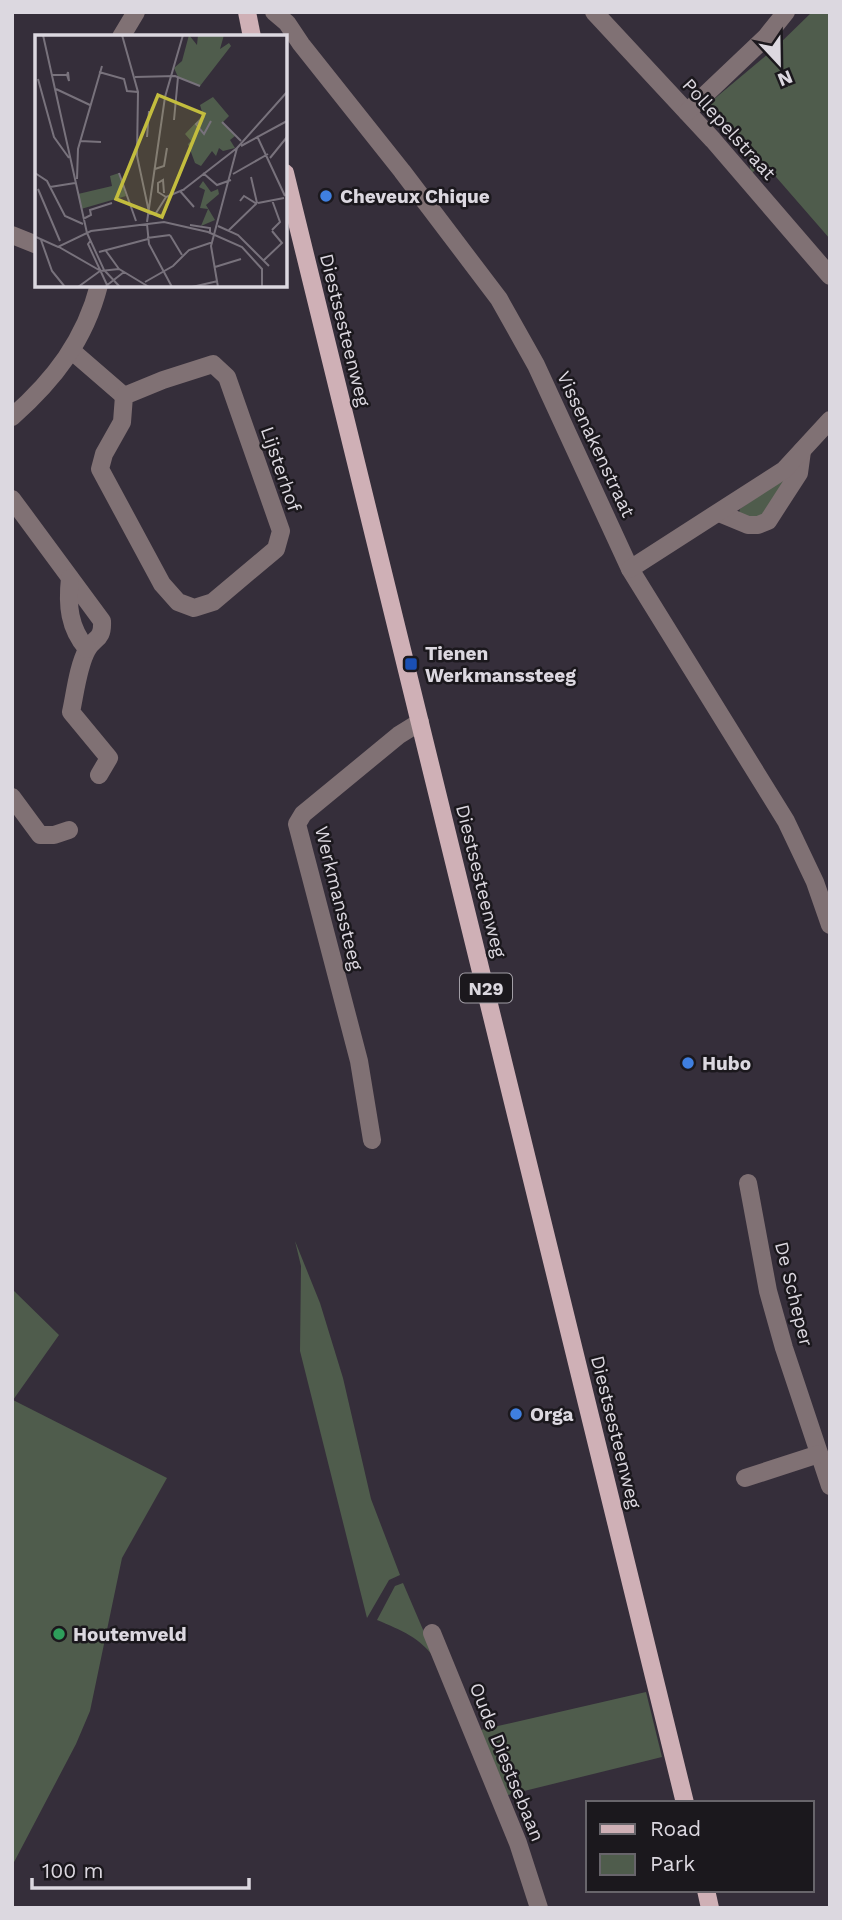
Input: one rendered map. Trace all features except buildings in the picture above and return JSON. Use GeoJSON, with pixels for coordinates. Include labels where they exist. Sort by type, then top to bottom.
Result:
{"type":"FeatureCollection","features":[{"type":"Feature","properties":{"kind":"main road"},"geometry":{"type":"LineString","coordinates":[[247,12],[252,35]]}},
{"type":"Feature","properties":{"kind":"main road","name":"Diestsesteenweg"},"geometry":{"type":"LineString","coordinates":[[287,181],[685,1801]]}},
{"type":"Feature","properties":{"kind":"street"},"geometry":{"type":"LineString","coordinates":[[122,35],[135,12]]}},
{"type":"Feature","properties":{"kind":"street","name":"Vissenakenstraat"},"geometry":{"type":"LineString","coordinates":[[274,12],[287,23],[300,44],[402,171],[499,299],[536,365],[630,569],[786,821],[815,882],[830,925]]}},
{"type":"Feature","properties":{"kind":"street","name":"Pollepelstraat"},"geometry":{"type":"LineString","coordinates":[[594,12],[687,111],[830,276]]}},
{"type":"Feature","properties":{"kind":"street"},"geometry":{"type":"LineString","coordinates":[[687,111],[766,37],[786,12]]}},
{"type":"Feature","properties":{"kind":"street"},"geometry":{"type":"LineString","coordinates":[[12,235],[35,244]]}},
{"type":"Feature","properties":{"kind":"street"},"geometry":{"type":"LineString","coordinates":[[12,417],[45,384],[72,351],[98,287]]}},
{"type":"Feature","properties":{"kind":"street"},"geometry":{"type":"LineString","coordinates":[[72,351],[124,396]]}},
{"type":"Feature","properties":{"kind":"street","name":"Lijsterhof"},"geometry":{"type":"LineString","coordinates":[[213,364],[227,377],[281,531],[276,549],[213,602],[194,608],[178,602],[162,584],[100,469],[104,454],[122,422],[124,396],[213,364]]}},
{"type":"Feature","properties":{"kind":"street"},"geometry":{"type":"LineString","coordinates":[[630,569],[784,470],[830,420]]}},
{"type":"Feature","properties":{"kind":"street"},"geometry":{"type":"LineString","coordinates":[[719,513],[748,525],[768,521],[799,473],[802,451]]}},
{"type":"Feature","properties":{"kind":"street"},"geometry":{"type":"LineString","coordinates":[[12,499],[102,621],[99,639],[87,649],[71,712],[109,758],[99,775]]}},
{"type":"Feature","properties":{"kind":"street"},"geometry":{"type":"LineString","coordinates":[[70,579],[68,601],[73,629],[87,649]]}},
{"type":"Feature","properties":{"kind":"street","name":"Werkmanssteeg"},"geometry":{"type":"LineString","coordinates":[[372,1140],[359,1061],[297,824],[303,814],[398,735],[420,722]]}},
{"type":"Feature","properties":{"kind":"street"},"geometry":{"type":"LineString","coordinates":[[12,797],[40,835],[54,835],[69,830]]}},
{"type":"Feature","properties":{"kind":"street","name":"De Scheper"},"geometry":{"type":"LineString","coordinates":[[748,1183],[768,1291],[830,1486]]}},
{"type":"Feature","properties":{"kind":"street"},"geometry":{"type":"LineString","coordinates":[[745,1478],[819,1454]]}},
{"type":"Feature","properties":{"kind":"street","name":"Oude Diestsebaan"},"geometry":{"type":"LineString","coordinates":[[432,1633],[518,1843],[539,1908]]}},
{"type":"Feature","properties":{"kind":"green space"},"geometry":{"type":"Polygon","coordinates":[[[812,12],[830,12],[830,239],[763,162],[751,174],[748,153],[707,105],[775,48],[812,12]]]}},
{"type":"Feature","properties":{"kind":"green space"},"geometry":{"type":"Polygon","coordinates":[[[785,477],[789,479],[759,520],[739,513],[740,509],[785,477]]]}},
{"type":"Feature","properties":{"kind":"green space"},"geometry":{"type":"Polygon","coordinates":[[[295,1241],[320,1303],[343,1378],[371,1499],[400,1575],[389,1580],[367,1618],[300,1351],[301,1266],[295,1241]]]}},
{"type":"Feature","properties":{"kind":"green space","name":"Houtemveld"},"geometry":{"type":"Polygon","coordinates":[[[12,1289],[59,1335],[13,1400],[167,1478],[122,1558],[90,1711],[76,1744],[12,1866],[12,1289]]]}},
{"type":"Feature","properties":{"kind":"green space"},"geometry":{"type":"Polygon","coordinates":[[[403,1583],[436,1660],[417,1640],[377,1620],[395,1586],[403,1583]]]}},
{"type":"Feature","properties":{"kind":"green space"},"geometry":{"type":"Polygon","coordinates":[[[646,1692],[662,1757],[504,1796],[476,1731],[646,1692]]]}},
{"type":"Feature","properties":{"kind":"place","name":"Cheveux Chique"},"geometry":{"type":"Point","coordinates":[326,196]}},
{"type":"Feature","properties":{"kind":"place","name":"Tienen Werkmanssteeg"},"geometry":{"type":"Point","coordinates":[411,664]}},
{"type":"Feature","properties":{"kind":"place","name":"Hubo"},"geometry":{"type":"Point","coordinates":[688,1063]}},
{"type":"Feature","properties":{"kind":"place","name":"Orga"},"geometry":{"type":"Point","coordinates":[516,1414]}},
{"type":"Feature","properties":{"kind":"place","name":"Houtemveld"},"geometry":{"type":"Point","coordinates":[59,1634]}}]}
